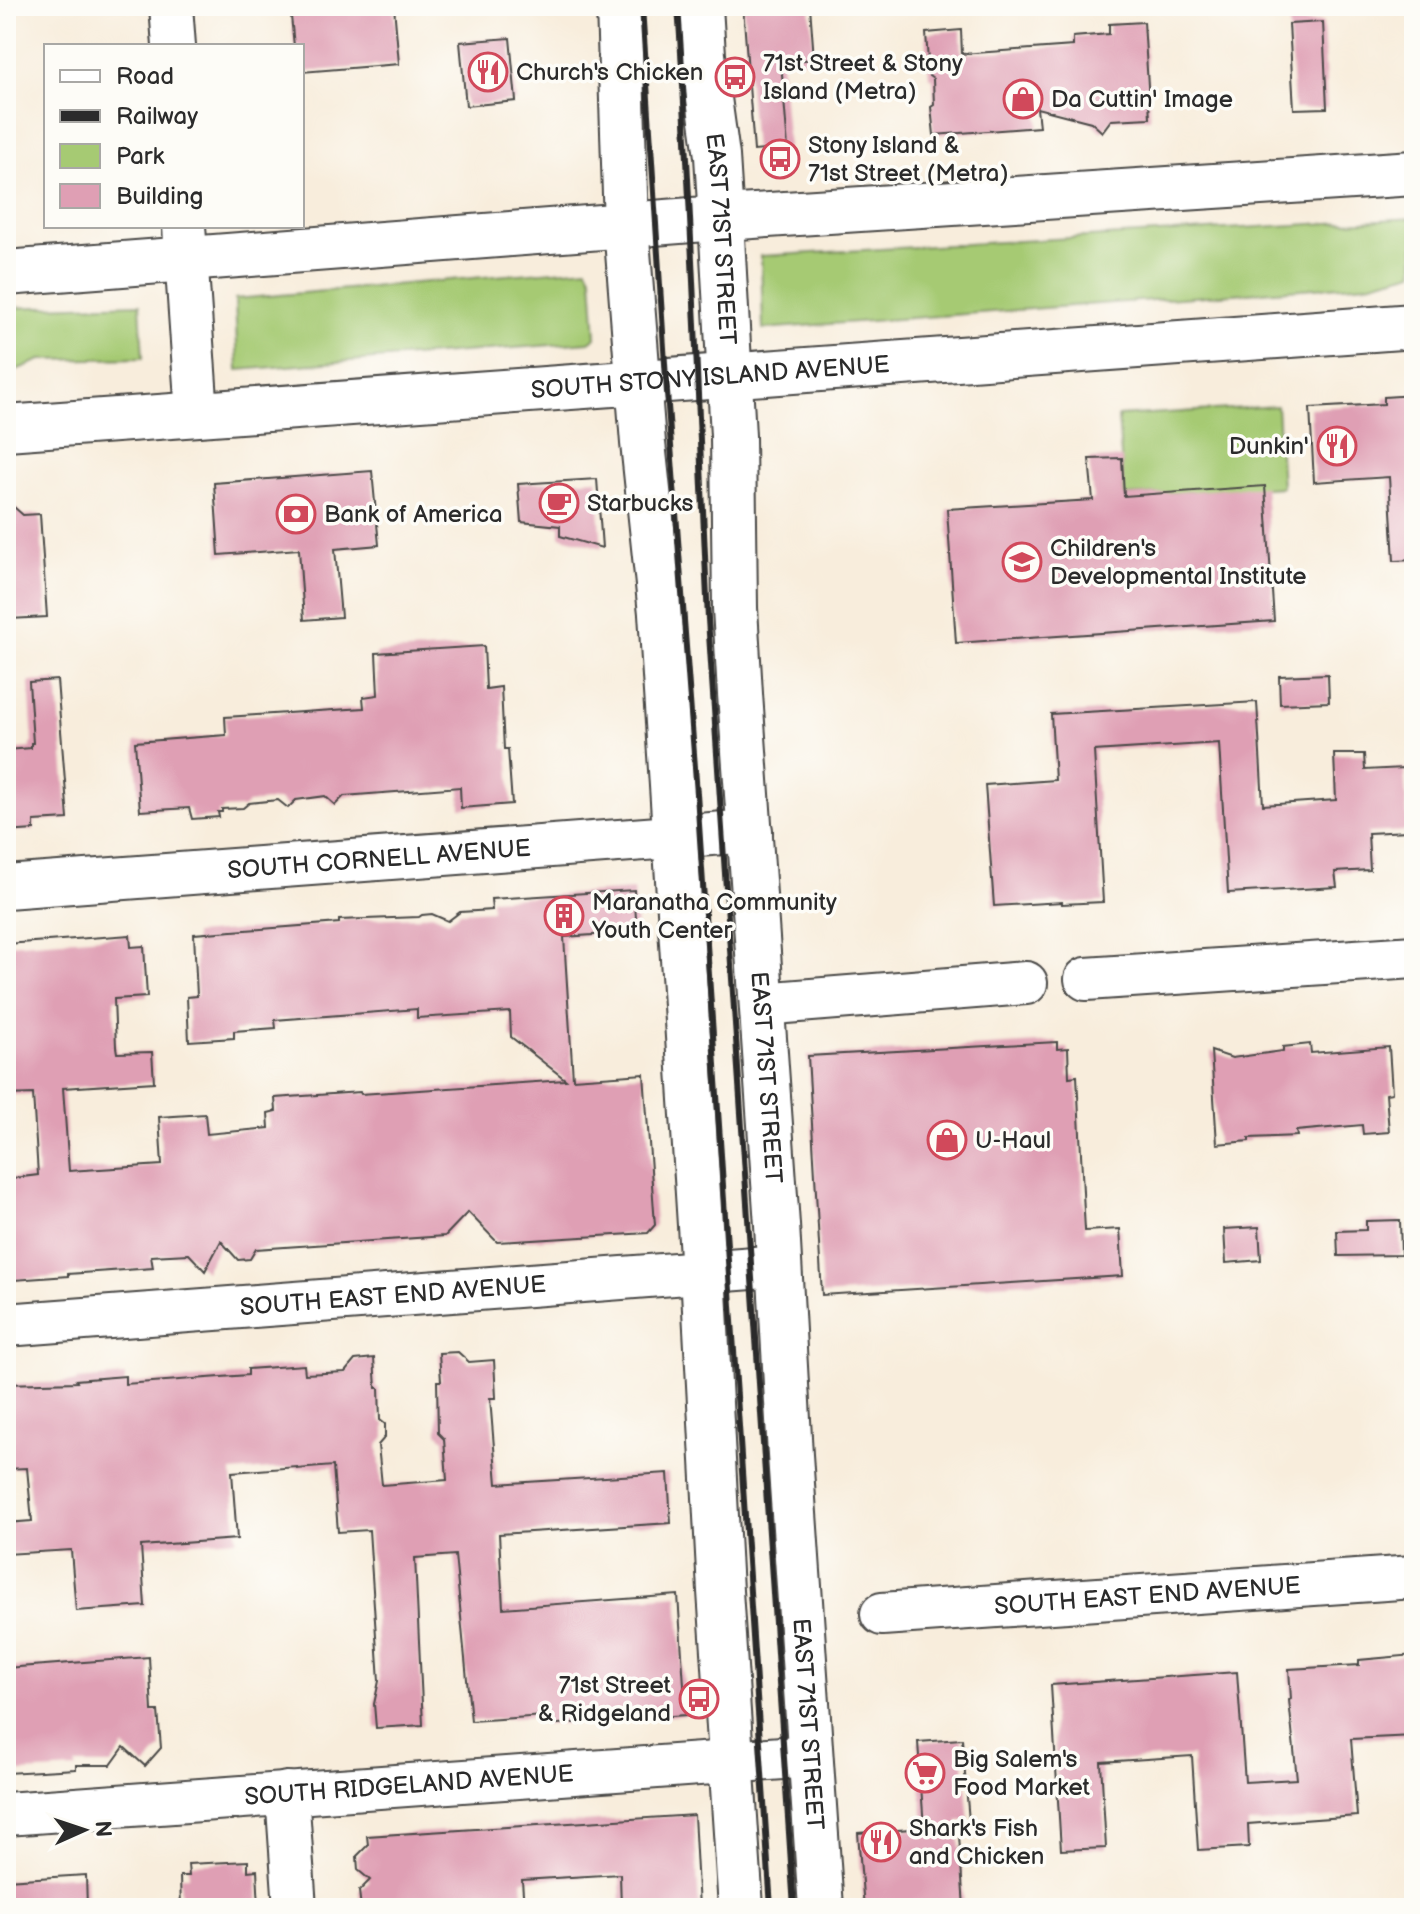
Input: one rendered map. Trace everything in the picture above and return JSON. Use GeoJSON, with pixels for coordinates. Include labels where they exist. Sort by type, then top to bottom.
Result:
{"type":"FeatureCollection","features":[{"type":"Feature","properties":{"kind":"main road"},"geometry":{"type":"LineString","coordinates":[[619,6],[626,226],[643,443],[661,613],[741,1908]]}},
{"type":"Feature","properties":{"kind":"main road","name":"EAST 71ST STREET"},"geometry":{"type":"LineString","coordinates":[[700,6],[703,55],[717,156],[733,436],[735,608],[821,1908]]}},
{"type":"Feature","properties":{"kind":"main road"},"geometry":{"type":"LineString","coordinates":[[6,273],[185,243],[626,226],[1414,173]]}},
{"type":"Feature","properties":{"kind":"main road","name":"SOUTH STONY ISLAND AVENUE"},"geometry":{"type":"LineString","coordinates":[[6,428],[1414,326]]}},
{"type":"Feature","properties":{"kind":"street"},"geometry":{"type":"LineString","coordinates":[[171,6],[174,44]]}},
{"type":"Feature","properties":{"kind":"street"},"geometry":{"type":"LineString","coordinates":[[185,243],[197,414]]}},
{"type":"Feature","properties":{"kind":"street","name":"SOUTH CORNELL AVENUE"},"geometry":{"type":"LineString","coordinates":[[6,887],[751,831]]}},
{"type":"Feature","properties":{"kind":"street"},"geometry":{"type":"LineString","coordinates":[[1086,979],[1414,957]]}},
{"type":"Feature","properties":{"kind":"street"},"geometry":{"type":"LineString","coordinates":[[761,1004],[1026,983]]}},
{"type":"Feature","properties":{"kind":"street","name":"SOUTH EAST END AVENUE"},"geometry":{"type":"LineString","coordinates":[[6,1325],[780,1266]]}},
{"type":"Feature","properties":{"kind":"street","name":"SOUTH EAST END AVENUE"},"geometry":{"type":"LineString","coordinates":[[882,1614],[1414,1577]]}},
{"type":"Feature","properties":{"kind":"street","name":"SOUTH RIDGELAND AVENUE"},"geometry":{"type":"LineString","coordinates":[[6,1814],[811,1756]]}},
{"type":"Feature","properties":{"kind":"street"},"geometry":{"type":"LineString","coordinates":[[287,1793],[295,1908]]}},
{"type":"Feature","properties":{"kind":"green space"},"geometry":{"type":"Polygon","coordinates":[[[1414,218],[1414,272],[1368,284],[763,329],[761,256],[1414,218]]]}},
{"type":"Feature","properties":{"kind":"green space"},"geometry":{"type":"Polygon","coordinates":[[[587,268],[592,278],[596,337],[589,342],[238,370],[235,299],[587,268]]]}},
{"type":"Feature","properties":{"kind":"green space"},"geometry":{"type":"Polygon","coordinates":[[[140,304],[143,358],[41,360],[6,374],[6,308],[140,304]]]}},
{"type":"Feature","properties":{"kind":"green space"},"geometry":{"type":"Polygon","coordinates":[[[1277,406],[1282,487],[1124,496],[1118,416],[1277,406]]]}},
{"type":"Feature","properties":{"kind":"building"},"geometry":{"type":"Polygon","coordinates":[[[290,6],[394,6],[399,64],[304,72],[304,44],[294,44],[290,6]]]}},
{"type":"Feature","properties":{"kind":"building"},"geometry":{"type":"Polygon","coordinates":[[[743,6],[810,6],[814,59],[781,62],[788,148],[754,151],[743,6]]]}},
{"type":"Feature","properties":{"kind":"building"},"geometry":{"type":"Polygon","coordinates":[[[1144,22],[1150,118],[1111,120],[1102,132],[1091,122],[1037,108],[1039,127],[934,135],[931,107],[934,105],[933,79],[929,76],[926,33],[961,30],[962,54],[1073,46],[1073,37],[1109,34],[1109,24],[1144,22]]]}},
{"type":"Feature","properties":{"kind":"building"},"geometry":{"type":"Polygon","coordinates":[[[1323,22],[1327,108],[1294,109],[1289,24],[1323,22]]]}},
{"type":"Feature","properties":{"kind":"building","name":"Church's Chicken"},"geometry":{"type":"Polygon","coordinates":[[[510,38],[516,101],[466,106],[460,42],[510,38]]]}},
{"type":"Feature","properties":{"kind":"building"},"geometry":{"type":"Polygon","coordinates":[[[1414,395],[1414,560],[1394,561],[1389,477],[1314,482],[1310,408],[1384,404],[1384,397],[1414,395]]]}},
{"type":"Feature","properties":{"kind":"building"},"geometry":{"type":"Polygon","coordinates":[[[1122,458],[1124,496],[1265,486],[1274,621],[956,643],[947,509],[1093,500],[1089,459],[1122,458]]]}},
{"type":"Feature","properties":{"kind":"building","name":"Bank of America"},"geometry":{"type":"Polygon","coordinates":[[[372,471],[379,545],[335,549],[341,617],[304,620],[299,549],[219,555],[214,483],[372,471]]]}},
{"type":"Feature","properties":{"kind":"building","name":"Starbucks"},"geometry":{"type":"Polygon","coordinates":[[[597,479],[602,548],[560,536],[560,526],[521,522],[518,484],[597,479]]]}},
{"type":"Feature","properties":{"kind":"building"},"geometry":{"type":"Polygon","coordinates":[[[6,500],[23,515],[40,514],[47,617],[10,619],[6,500]]]}},
{"type":"Feature","properties":{"kind":"building"},"geometry":{"type":"Polygon","coordinates":[[[484,646],[486,689],[501,687],[504,749],[508,749],[512,804],[461,808],[460,787],[344,796],[335,805],[325,796],[296,800],[288,808],[278,800],[249,803],[243,808],[222,809],[218,812],[219,817],[192,819],[189,808],[140,811],[135,742],[226,735],[225,717],[364,708],[363,697],[378,695],[376,653],[484,646]]]}},
{"type":"Feature","properties":{"kind":"building"},"geometry":{"type":"Polygon","coordinates":[[[1328,674],[1329,702],[1280,704],[1279,676],[1328,674]]]}},
{"type":"Feature","properties":{"kind":"building"},"geometry":{"type":"Polygon","coordinates":[[[57,680],[68,819],[34,821],[34,830],[6,832],[6,750],[31,748],[33,743],[29,682],[57,680]]]}},
{"type":"Feature","properties":{"kind":"building"},"geometry":{"type":"Polygon","coordinates":[[[1257,702],[1263,805],[1336,800],[1334,754],[1364,754],[1365,770],[1404,768],[1408,831],[1368,833],[1370,870],[1335,872],[1337,887],[1228,893],[1219,743],[1094,751],[1103,902],[994,906],[985,785],[1055,780],[1051,714],[1257,702]]]}},
{"type":"Feature","properties":{"kind":"building"},"geometry":{"type":"Polygon","coordinates":[[[634,890],[637,932],[564,937],[573,1079],[644,1074],[655,1225],[648,1233],[497,1242],[468,1212],[445,1236],[256,1249],[250,1259],[238,1260],[221,1241],[205,1271],[189,1254],[151,1256],[153,1268],[68,1276],[14,1280],[13,1268],[6,1268],[6,1179],[38,1175],[33,1094],[6,1095],[6,944],[130,935],[131,947],[144,946],[147,997],[114,999],[116,1047],[117,1053],[152,1052],[154,1082],[63,1088],[69,1171],[162,1165],[159,1117],[205,1114],[207,1134],[269,1128],[268,1113],[276,1111],[275,1098],[566,1080],[511,1037],[510,1012],[417,1018],[417,1009],[275,1020],[276,1028],[234,1031],[234,1038],[189,1041],[187,997],[197,996],[194,934],[432,914],[448,921],[460,912],[492,910],[491,899],[634,890]]]}},
{"type":"Feature","properties":{"kind":"building","name":"U-Haul"},"geometry":{"type":"Polygon","coordinates":[[[1057,1042],[1057,1049],[1068,1048],[1069,1077],[1077,1076],[1085,1231],[1120,1229],[1123,1276],[822,1295],[808,1056],[1057,1042]]]}},
{"type":"Feature","properties":{"kind":"building"},"geometry":{"type":"Polygon","coordinates":[[[1310,1044],[1311,1053],[1389,1047],[1392,1093],[1386,1094],[1389,1132],[1363,1134],[1362,1125],[1296,1131],[1297,1136],[1249,1138],[1249,1141],[1217,1144],[1211,1051],[1232,1058],[1310,1044]]]}},
{"type":"Feature","properties":{"kind":"building"},"geometry":{"type":"Polygon","coordinates":[[[1400,1220],[1401,1255],[1338,1256],[1337,1231],[1366,1230],[1366,1221],[1400,1220]]]}},
{"type":"Feature","properties":{"kind":"building"},"geometry":{"type":"Polygon","coordinates":[[[1259,1227],[1261,1260],[1226,1263],[1224,1229],[1259,1227]]]}},
{"type":"Feature","properties":{"kind":"building"},"geometry":{"type":"Polygon","coordinates":[[[458,1352],[469,1362],[494,1360],[496,1398],[490,1398],[497,1484],[668,1473],[671,1523],[499,1534],[503,1608],[678,1595],[686,1715],[544,1725],[544,1716],[471,1721],[455,1555],[415,1558],[423,1725],[376,1728],[374,1704],[379,1681],[369,1530],[338,1532],[333,1466],[232,1472],[237,1539],[141,1546],[145,1606],[76,1611],[71,1550],[6,1554],[6,1523],[32,1521],[27,1468],[6,1469],[6,1384],[77,1382],[125,1376],[125,1384],[248,1375],[248,1369],[304,1365],[305,1374],[345,1372],[355,1360],[374,1358],[380,1420],[385,1424],[385,1437],[378,1445],[382,1485],[447,1480],[444,1439],[438,1433],[439,1353],[458,1352]]]}},
{"type":"Feature","properties":{"kind":"building"},"geometry":{"type":"Polygon","coordinates":[[[1414,1655],[1414,1736],[1351,1739],[1357,1816],[1248,1824],[1249,1847],[1198,1850],[1192,1756],[1101,1762],[1106,1848],[1061,1850],[1051,1685],[1237,1672],[1245,1782],[1297,1779],[1289,1669],[1359,1665],[1359,1660],[1414,1655]]]}},
{"type":"Feature","properties":{"kind":"building"},"geometry":{"type":"Polygon","coordinates":[[[149,1657],[152,1711],[158,1711],[161,1748],[145,1766],[124,1747],[111,1765],[76,1765],[76,1769],[6,1773],[6,1668],[149,1657]]]}},
{"type":"Feature","properties":{"kind":"building"},"geometry":{"type":"Polygon","coordinates":[[[962,1739],[969,1821],[958,1821],[964,1908],[864,1908],[858,1833],[924,1828],[918,1742],[962,1739]]]}},
{"type":"Feature","properties":{"kind":"building"},"geometry":{"type":"Polygon","coordinates":[[[694,1815],[699,1908],[621,1908],[620,1874],[522,1880],[524,1908],[361,1908],[359,1891],[370,1880],[358,1870],[357,1856],[368,1845],[367,1836],[694,1815]]]}},
{"type":"Feature","properties":{"kind":"building"},"geometry":{"type":"Polygon","coordinates":[[[248,1861],[248,1871],[257,1870],[259,1908],[181,1908],[180,1876],[189,1876],[188,1864],[248,1861]]]}},
{"type":"Feature","properties":{"kind":"building"},"geometry":{"type":"Polygon","coordinates":[[[86,1875],[87,1908],[6,1908],[6,1880],[86,1875]]]}},
{"type":"Feature","properties":{"kind":"railway"},"geometry":{"type":"LineString","coordinates":[[642,6],[771,1908]]}},
{"type":"Feature","properties":{"kind":"railway"},"geometry":{"type":"LineString","coordinates":[[678,6],[708,619],[794,1908]]}},
{"type":"Feature","properties":{"kind":"place","name":"Church's Chicken"},"geometry":{"type":"Point","coordinates":[488,72]}},
{"type":"Feature","properties":{"kind":"place","name":"71st Street & Stony Island (Metra)"},"geometry":{"type":"Point","coordinates":[735,77]}},
{"type":"Feature","properties":{"kind":"place","name":"Da Cuttin' Image"},"geometry":{"type":"Point","coordinates":[1023,99]}},
{"type":"Feature","properties":{"kind":"place","name":"Stony Island & 71st Street (Metra)"},"geometry":{"type":"Point","coordinates":[780,159]}},
{"type":"Feature","properties":{"kind":"place","name":"Dunkin'"},"geometry":{"type":"Point","coordinates":[1337,446]}},
{"type":"Feature","properties":{"kind":"place","name":"Starbucks"},"geometry":{"type":"Point","coordinates":[559,503]}},
{"type":"Feature","properties":{"kind":"place","name":"Bank of America"},"geometry":{"type":"Point","coordinates":[296,514]}},
{"type":"Feature","properties":{"kind":"place","name":"Children's Developmental Institute"},"geometry":{"type":"Point","coordinates":[1022,562]}},
{"type":"Feature","properties":{"kind":"place","name":"Maranatha Community Youth Center"},"geometry":{"type":"Point","coordinates":[564,916]}},
{"type":"Feature","properties":{"kind":"place","name":"U-Haul"},"geometry":{"type":"Point","coordinates":[947,1140]}},
{"type":"Feature","properties":{"kind":"place","name":"71st Street & Ridgeland"},"geometry":{"type":"Point","coordinates":[699,1699]}},
{"type":"Feature","properties":{"kind":"place","name":"Big Salem's Food Market"},"geometry":{"type":"Point","coordinates":[925,1773]}},
{"type":"Feature","properties":{"kind":"place","name":"Shark's Fish and Chicken"},"geometry":{"type":"Point","coordinates":[881,1842]}}]}
